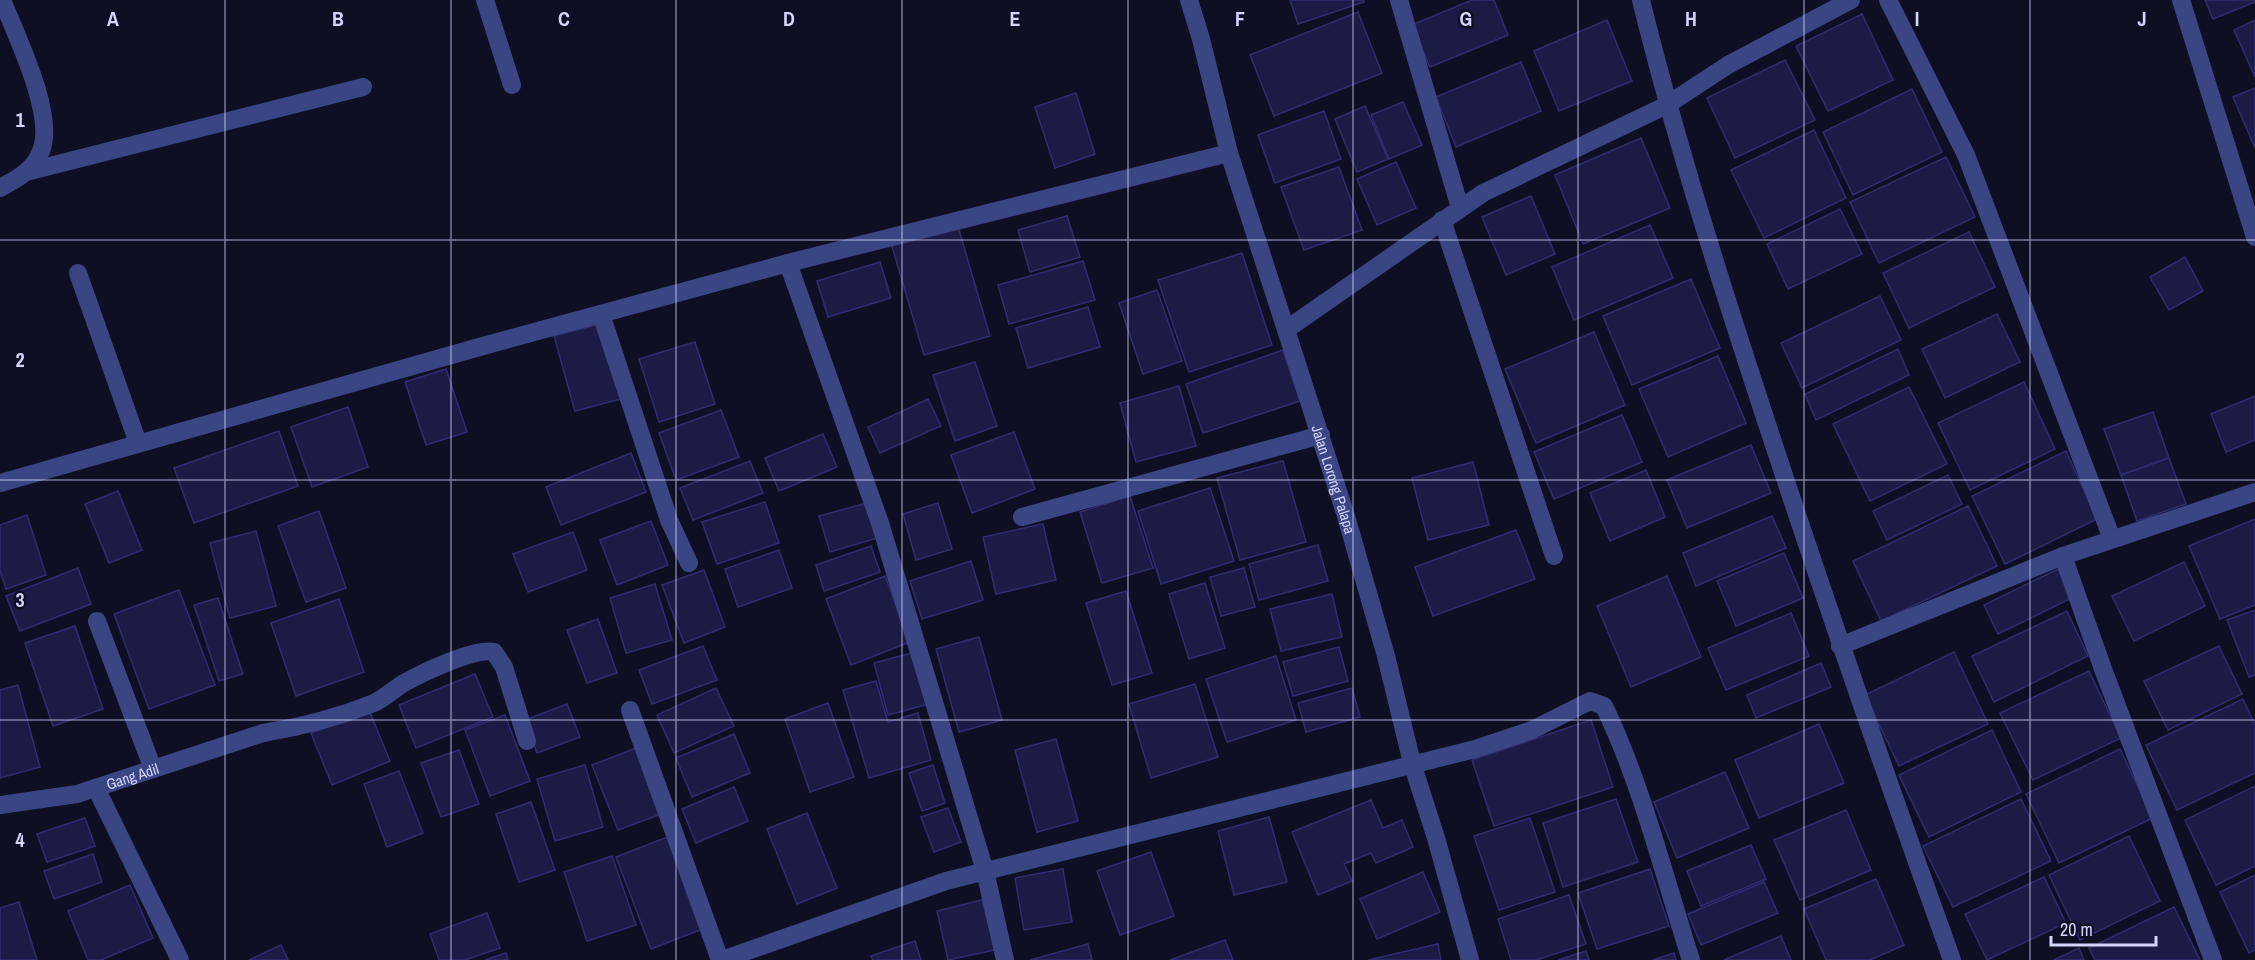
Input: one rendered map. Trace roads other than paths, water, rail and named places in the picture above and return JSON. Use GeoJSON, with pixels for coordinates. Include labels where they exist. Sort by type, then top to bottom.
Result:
{"type":"FeatureCollection","features":[{"type":"Feature","properties":{"kind":"street"},"geometry":{"type":"LineString","coordinates":[[2,0],[30,68],[43,117],[45,135],[42,151],[26,172]]}},
{"type":"Feature","properties":{"kind":"street"},"geometry":{"type":"LineString","coordinates":[[484,0],[512,85]]}},
{"type":"Feature","properties":{"kind":"street","name":"Jalan Lorong Palapa"},"geometry":{"type":"LineString","coordinates":[[1189,0],[1229,153],[1321,435],[1386,656],[1412,764],[1436,838],[1470,960]]}},
{"type":"Feature","properties":{"kind":"street"},"geometry":{"type":"LineString","coordinates":[[1399,0],[1460,208]]}},
{"type":"Feature","properties":{"kind":"street"},"geometry":{"type":"LineString","coordinates":[[1641,0],[1667,105],[1741,346],[1840,646],[1952,960]]}},
{"type":"Feature","properties":{"kind":"street"},"geometry":{"type":"LineString","coordinates":[[1287,329],[1483,193],[1667,105],[1728,65],[1851,0]]}},
{"type":"Feature","properties":{"kind":"street"},"geometry":{"type":"LineString","coordinates":[[1888,0],[1966,155],[2112,539]]}},
{"type":"Feature","properties":{"kind":"street"},"geometry":{"type":"LineString","coordinates":[[2181,0],[2255,237]]}},
{"type":"Feature","properties":{"kind":"street"},"geometry":{"type":"LineString","coordinates":[[0,188],[26,172],[363,87]]}},
{"type":"Feature","properties":{"kind":"street"},"geometry":{"type":"LineString","coordinates":[[0,483],[788,263],[1229,153]]}},
{"type":"Feature","properties":{"kind":"street"},"geometry":{"type":"LineString","coordinates":[[1442,220],[1554,556]]}},
{"type":"Feature","properties":{"kind":"street"},"geometry":{"type":"LineString","coordinates":[[788,263],[880,523],[985,871],[1005,960]]}},
{"type":"Feature","properties":{"kind":"street"},"geometry":{"type":"LineString","coordinates":[[78,273],[138,443]]}},
{"type":"Feature","properties":{"kind":"street"},"geometry":{"type":"LineString","coordinates":[[601,314],[669,520],[689,563]]}},
{"type":"Feature","properties":{"kind":"street"},"geometry":{"type":"LineString","coordinates":[[1022,517],[1321,435]]}},
{"type":"Feature","properties":{"kind":"street"},"geometry":{"type":"LineString","coordinates":[[1840,646],[2063,556],[2255,492]]}},
{"type":"Feature","properties":{"kind":"street"},"geometry":{"type":"LineString","coordinates":[[2063,556],[2103,669],[2213,960]]}},
{"type":"Feature","properties":{"kind":"street"},"geometry":{"type":"LineString","coordinates":[[97,621],[153,768]]}},
{"type":"Feature","properties":{"kind":"street","name":"Gang Adil"},"geometry":{"type":"LineString","coordinates":[[0,805],[77,794],[263,734],[361,708],[377,702],[428,670],[487,650],[494,652],[504,667],[527,741]]}},
{"type":"Feature","properties":{"kind":"street"},"geometry":{"type":"LineString","coordinates":[[630,710],[721,960],[946,881],[1475,749],[1533,730],[1590,701],[1604,706],[1613,726],[1641,803],[1691,960]]}},
{"type":"Feature","properties":{"kind":"street"},"geometry":{"type":"LineString","coordinates":[[96,788],[180,960]]}}]}
